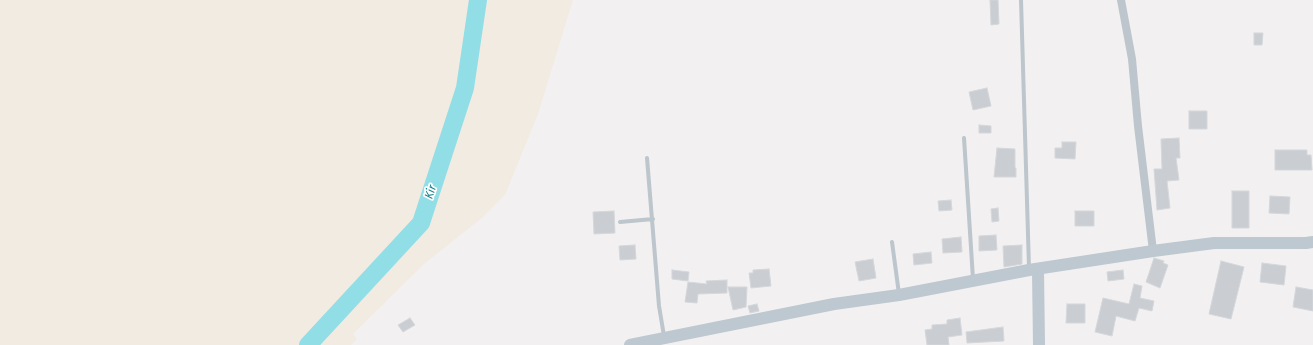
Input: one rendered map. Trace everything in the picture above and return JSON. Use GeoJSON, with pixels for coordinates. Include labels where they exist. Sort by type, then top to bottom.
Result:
{"type":"FeatureCollection","features":[{"type":"Feature","properties":{"kind":"street"},"geometry":{"type":"LineString","coordinates":[[1121,0],[1132,59],[1138,126],[1153,251]]}},
{"type":"Feature","properties":{"kind":"street"},"geometry":{"type":"LineString","coordinates":[[630,345],[834,304],[899,295],[1033,270],[1153,251],[1214,243],[1313,242]]}},
{"type":"Feature","properties":{"kind":"street"},"geometry":{"type":"LineString","coordinates":[[1033,270],[1038,345]]}},
{"type":"Feature","properties":{"kind":"lane"},"geometry":{"type":"LineString","coordinates":[[1021,0],[1033,270]]}},
{"type":"Feature","properties":{"kind":"lane"},"geometry":{"type":"LineString","coordinates":[[964,138],[974,282]]}},
{"type":"Feature","properties":{"kind":"lane"},"geometry":{"type":"LineString","coordinates":[[647,158],[660,306],[665,339]]}},
{"type":"Feature","properties":{"kind":"lane"},"geometry":{"type":"LineString","coordinates":[[620,222],[653,219]]}},
{"type":"Feature","properties":{"kind":"lane"},"geometry":{"type":"LineString","coordinates":[[892,242],[899,295]]}},
{"type":"Feature","properties":{"kind":"sand"},"geometry":{"type":"Polygon","coordinates":[[[0,0],[573,0],[538,114],[505,195],[483,217],[424,264],[353,334],[357,339],[351,345],[0,345],[0,0]]]}},
{"type":"Feature","properties":{"kind":"building"},"geometry":{"type":"Polygon","coordinates":[[[990,0],[998,0],[999,24],[991,25],[990,0]]]}},
{"type":"Feature","properties":{"kind":"building"},"geometry":{"type":"Polygon","coordinates":[[[1254,33],[1263,33],[1262,45],[1254,45],[1254,33]]]}},
{"type":"Feature","properties":{"kind":"building"},"geometry":{"type":"Polygon","coordinates":[[[987,88],[991,106],[973,110],[969,92],[987,88]]]}},
{"type":"Feature","properties":{"kind":"building"},"geometry":{"type":"Polygon","coordinates":[[[1189,111],[1207,111],[1207,129],[1189,129],[1189,111]]]}},
{"type":"Feature","properties":{"kind":"building"},"geometry":{"type":"Polygon","coordinates":[[[979,125],[991,126],[991,133],[979,133],[979,125]]]}},
{"type":"Feature","properties":{"kind":"building"},"geometry":{"type":"Polygon","coordinates":[[[1179,138],[1180,158],[1176,158],[1179,180],[1167,181],[1170,208],[1157,210],[1154,169],[1162,169],[1161,139],[1179,138]]]}},
{"type":"Feature","properties":{"kind":"building"},"geometry":{"type":"Polygon","coordinates":[[[1062,142],[1076,142],[1075,159],[1055,158],[1055,148],[1062,148],[1062,142]]]}},
{"type":"Feature","properties":{"kind":"building"},"geometry":{"type":"Polygon","coordinates":[[[997,148],[1015,149],[1016,177],[994,177],[997,148]]]}},
{"type":"Feature","properties":{"kind":"building"},"geometry":{"type":"Polygon","coordinates":[[[1275,150],[1307,150],[1307,155],[1311,155],[1312,170],[1275,170],[1275,150]]]}},
{"type":"Feature","properties":{"kind":"building"},"geometry":{"type":"Polygon","coordinates":[[[1232,191],[1249,191],[1249,228],[1232,228],[1232,191]]]}},
{"type":"Feature","properties":{"kind":"building"},"geometry":{"type":"Polygon","coordinates":[[[1270,196],[1290,197],[1289,214],[1269,213],[1270,196]]]}},
{"type":"Feature","properties":{"kind":"building"},"geometry":{"type":"Polygon","coordinates":[[[951,200],[952,210],[939,211],[938,201],[951,200]]]}},
{"type":"Feature","properties":{"kind":"building"},"geometry":{"type":"Polygon","coordinates":[[[998,208],[999,221],[992,222],[991,209],[998,208]]]}},
{"type":"Feature","properties":{"kind":"building"},"geometry":{"type":"Polygon","coordinates":[[[614,211],[615,233],[594,234],[593,212],[614,211]]]}},
{"type":"Feature","properties":{"kind":"building"},"geometry":{"type":"Polygon","coordinates":[[[1075,211],[1094,211],[1094,226],[1075,226],[1075,211]]]}},
{"type":"Feature","properties":{"kind":"building"},"geometry":{"type":"Polygon","coordinates":[[[996,235],[997,250],[979,251],[979,236],[996,235]]]}},
{"type":"Feature","properties":{"kind":"building"},"geometry":{"type":"Polygon","coordinates":[[[961,237],[962,252],[943,253],[942,239],[961,237]]]}},
{"type":"Feature","properties":{"kind":"building"},"geometry":{"type":"Polygon","coordinates":[[[635,245],[636,259],[620,260],[619,246],[635,245]]]}},
{"type":"Feature","properties":{"kind":"building"},"geometry":{"type":"Polygon","coordinates":[[[1022,245],[1022,264],[1004,267],[1003,246],[1022,245]]]}},
{"type":"Feature","properties":{"kind":"building"},"geometry":{"type":"Polygon","coordinates":[[[931,252],[932,263],[914,265],[913,254],[931,252]]]}},
{"type":"Feature","properties":{"kind":"building"},"geometry":{"type":"Polygon","coordinates":[[[1154,258],[1164,261],[1163,263],[1168,265],[1160,288],[1146,282],[1154,258]]]}},
{"type":"Feature","properties":{"kind":"building"},"geometry":{"type":"Polygon","coordinates":[[[873,259],[876,278],[859,281],[855,262],[873,259]]]}},
{"type":"Feature","properties":{"kind":"building"},"geometry":{"type":"Polygon","coordinates":[[[1221,261],[1244,267],[1231,319],[1209,314],[1221,261]]]}},
{"type":"Feature","properties":{"kind":"building"},"geometry":{"type":"Polygon","coordinates":[[[1262,263],[1286,266],[1284,285],[1260,282],[1262,263]]]}},
{"type":"Feature","properties":{"kind":"building"},"geometry":{"type":"Polygon","coordinates":[[[769,269],[771,286],[751,288],[749,273],[753,273],[753,270],[769,269]]]}},
{"type":"Feature","properties":{"kind":"building"},"geometry":{"type":"Polygon","coordinates":[[[672,270],[689,272],[688,281],[672,279],[672,270]]]}},
{"type":"Feature","properties":{"kind":"building"},"geometry":{"type":"Polygon","coordinates":[[[1123,270],[1124,279],[1108,281],[1107,272],[1123,270]]]}},
{"type":"Feature","properties":{"kind":"building"},"geometry":{"type":"Polygon","coordinates":[[[727,280],[727,293],[698,294],[697,303],[685,302],[688,282],[707,284],[706,281],[727,280]]]}},
{"type":"Feature","properties":{"kind":"building"},"geometry":{"type":"Polygon","coordinates":[[[1134,284],[1142,286],[1140,298],[1154,301],[1152,311],[1139,308],[1135,321],[1116,316],[1112,336],[1095,332],[1103,298],[1129,304],[1134,284]]]}},
{"type":"Feature","properties":{"kind":"building"},"geometry":{"type":"Polygon","coordinates":[[[728,287],[747,287],[746,307],[733,310],[728,287]]]}},
{"type":"Feature","properties":{"kind":"building"},"geometry":{"type":"Polygon","coordinates":[[[1296,287],[1313,290],[1313,311],[1293,307],[1296,287]]]}},
{"type":"Feature","properties":{"kind":"building"},"geometry":{"type":"Polygon","coordinates":[[[757,304],[759,311],[750,313],[748,306],[757,304]]]}},
{"type":"Feature","properties":{"kind":"building"},"geometry":{"type":"Polygon","coordinates":[[[1067,304],[1085,304],[1085,323],[1066,323],[1067,304]]]}},
{"type":"Feature","properties":{"kind":"building"},"geometry":{"type":"Polygon","coordinates":[[[410,318],[415,325],[403,332],[398,325],[410,318]]]}},
{"type":"Feature","properties":{"kind":"building"},"geometry":{"type":"Polygon","coordinates":[[[960,318],[962,335],[948,337],[949,345],[927,345],[925,330],[932,329],[932,325],[947,324],[947,320],[960,318]]]}},
{"type":"Feature","properties":{"kind":"building"},"geometry":{"type":"Polygon","coordinates":[[[1003,327],[1004,341],[967,343],[966,332],[1003,327]]]}},
{"type":"Feature","properties":{"kind":"waterway","name":"Kir"},"geometry":{"type":"LineString","coordinates":[[308,345],[421,223],[465,88],[478,0]]}}]}
